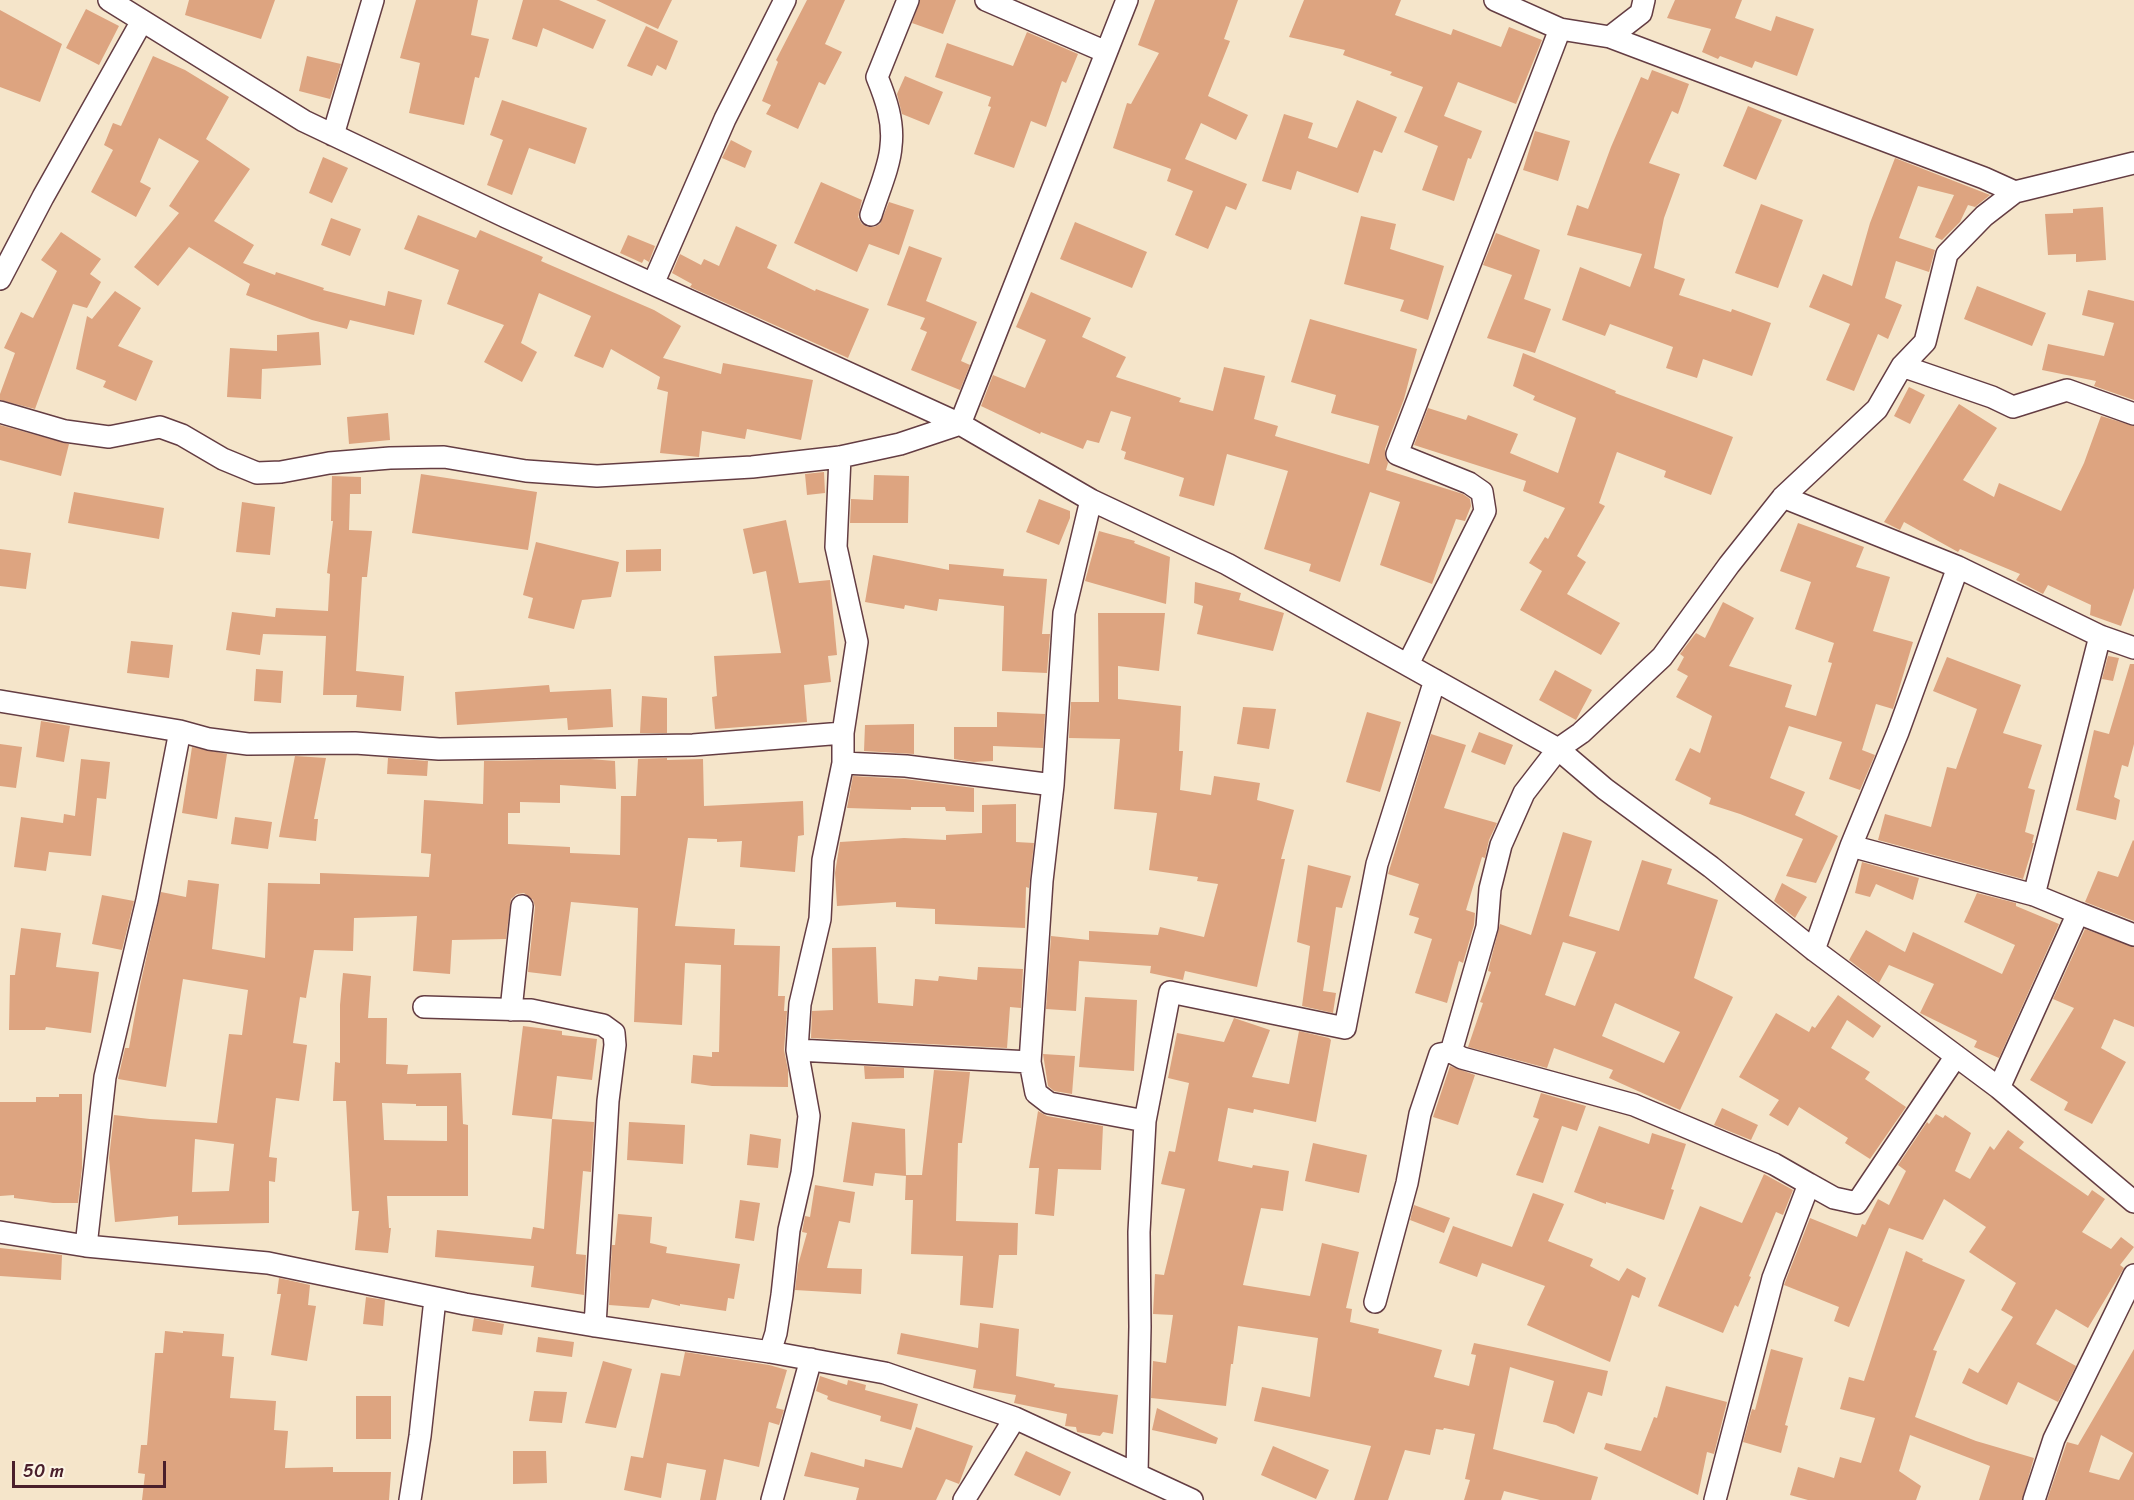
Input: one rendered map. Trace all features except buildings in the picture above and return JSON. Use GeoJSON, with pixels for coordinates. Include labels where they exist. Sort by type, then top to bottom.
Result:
{"type":"FeatureCollection","features":[{"type":"Feature","properties":{"kind":"street"},"geometry":{"type":"LineString","coordinates":[[109,0],[304,121],[506,217],[960,424],[1091,500],[1227,564],[1558,749],[1605,789],[1711,867],[1814,950],[1999,1088],[2134,1202]]}},
{"type":"Feature","properties":{"kind":"street"},"geometry":{"type":"LineString","coordinates":[[333,135],[373,0]]}},
{"type":"Feature","properties":{"kind":"street"},"geometry":{"type":"LineString","coordinates":[[653,284],[725,119],[785,0]]}},
{"type":"Feature","properties":{"kind":"street"},"geometry":{"type":"LineString","coordinates":[[871,215],[891,148],[892,128],[886,99],[877,77],[908,0]]}},
{"type":"Feature","properties":{"kind":"street"},"geometry":{"type":"LineString","coordinates":[[986,0],[1106,52]]}},
{"type":"Feature","properties":{"kind":"street"},"geometry":{"type":"LineString","coordinates":[[960,424],[1127,0]]}},
{"type":"Feature","properties":{"kind":"street"},"geometry":{"type":"LineString","coordinates":[[1495,0],[1560,29],[1610,37],[1984,178],[2015,192]]}},
{"type":"Feature","properties":{"kind":"street"},"geometry":{"type":"LineString","coordinates":[[1610,37],[1641,14],[1644,0]]}},
{"type":"Feature","properties":{"kind":"street"},"geometry":{"type":"LineString","coordinates":[[0,279],[43,197],[142,21]]}},
{"type":"Feature","properties":{"kind":"street"},"geometry":{"type":"LineString","coordinates":[[1408,664],[1485,511],[1482,492],[1469,483],[1397,454],[1560,29]]}},
{"type":"Feature","properties":{"kind":"street"},"geometry":{"type":"LineString","coordinates":[[1450,1052],[1487,927],[1490,889],[1501,845],[1524,793],[1558,749],[1581,733],[1662,657],[1729,565],[1783,497],[1877,409],[1902,366],[1925,342],[1947,254],[1984,216],[2015,192],[2134,163]]}},
{"type":"Feature","properties":{"kind":"street"},"geometry":{"type":"LineString","coordinates":[[1902,366],[1992,397],[2013,407],[2067,390],[2134,414]]}},
{"type":"Feature","properties":{"kind":"street"},"geometry":{"type":"LineString","coordinates":[[0,412],[65,431],[109,437],[160,427],[182,435],[223,459],[257,473],[281,472],[329,463],[444,457],[526,471],[597,476],[752,467],[840,457],[900,444],[960,424]]}},
{"type":"Feature","properties":{"kind":"street"},"geometry":{"type":"LineString","coordinates":[[770,1352],[776,1333],[782,1295],[789,1230],[802,1173],[808,1116],[797,1050],[800,1004],[820,919],[823,860],[843,763],[843,733],[857,642],[836,547],[840,457]]}},
{"type":"Feature","properties":{"kind":"street"},"geometry":{"type":"LineString","coordinates":[[1783,497],[1958,567],[2100,636],[2134,648]]}},
{"type":"Feature","properties":{"kind":"street"},"geometry":{"type":"LineString","coordinates":[[1091,500],[1064,613],[1053,785],[1042,881],[1030,1062],[1036,1093],[1049,1103],[1145,1121]]}},
{"type":"Feature","properties":{"kind":"street"},"geometry":{"type":"LineString","coordinates":[[1814,950],[1851,846],[1898,732],[1958,567]]}},
{"type":"Feature","properties":{"kind":"street"},"geometry":{"type":"LineString","coordinates":[[2034,895],[2100,636]]}},
{"type":"Feature","properties":{"kind":"street"},"geometry":{"type":"LineString","coordinates":[[1137,1474],[1139,1232],[1145,1121],[1170,992],[1345,1028],[1377,864],[1435,680]]}},
{"type":"Feature","properties":{"kind":"street"},"geometry":{"type":"LineString","coordinates":[[0,701],[248,744],[355,743],[439,749],[693,745],[843,733]]}},
{"type":"Feature","properties":{"kind":"street"},"geometry":{"type":"LineString","coordinates":[[86,1246],[105,1077],[147,900],[180,731]]}},
{"type":"Feature","properties":{"kind":"street"},"geometry":{"type":"LineString","coordinates":[[843,763],[922,768],[1053,785]]}},
{"type":"Feature","properties":{"kind":"street"},"geometry":{"type":"LineString","coordinates":[[1851,846],[2034,895],[2134,935]]}},
{"type":"Feature","properties":{"kind":"street"},"geometry":{"type":"LineString","coordinates":[[511,1010],[522,906]]}},
{"type":"Feature","properties":{"kind":"street"},"geometry":{"type":"LineString","coordinates":[[1999,1088],[2078,913]]}},
{"type":"Feature","properties":{"kind":"street"},"geometry":{"type":"LineString","coordinates":[[424,1007],[531,1011],[603,1025],[614,1033],[595,1326]]}},
{"type":"Feature","properties":{"kind":"street"},"geometry":{"type":"LineString","coordinates":[[797,1050],[1030,1062]]}},
{"type":"Feature","properties":{"kind":"street"},"geometry":{"type":"LineString","coordinates":[[1375,1302],[1407,1183],[1420,1114],[1440,1054],[1450,1052],[1462,1058],[1634,1105],[1774,1164],[1834,1198],[1857,1203],[1956,1056]]}},
{"type":"Feature","properties":{"kind":"street"},"geometry":{"type":"LineString","coordinates":[[1715,1500],[1773,1278],[1809,1184]]}},
{"type":"Feature","properties":{"kind":"street"},"geometry":{"type":"LineString","coordinates":[[0,1232],[86,1246],[268,1263],[435,1299],[770,1352],[885,1373],[1015,1418],[1192,1500]]}},
{"type":"Feature","properties":{"kind":"street"},"geometry":{"type":"LineString","coordinates":[[2034,1500],[2054,1439],[2134,1275]]}},
{"type":"Feature","properties":{"kind":"street"},"geometry":{"type":"LineString","coordinates":[[410,1500],[420,1436],[435,1299]]}},
{"type":"Feature","properties":{"kind":"street"},"geometry":{"type":"LineString","coordinates":[[772,1500],[811,1359]]}},
{"type":"Feature","properties":{"kind":"street"},"geometry":{"type":"LineString","coordinates":[[964,1500],[1015,1418]]}}]}
